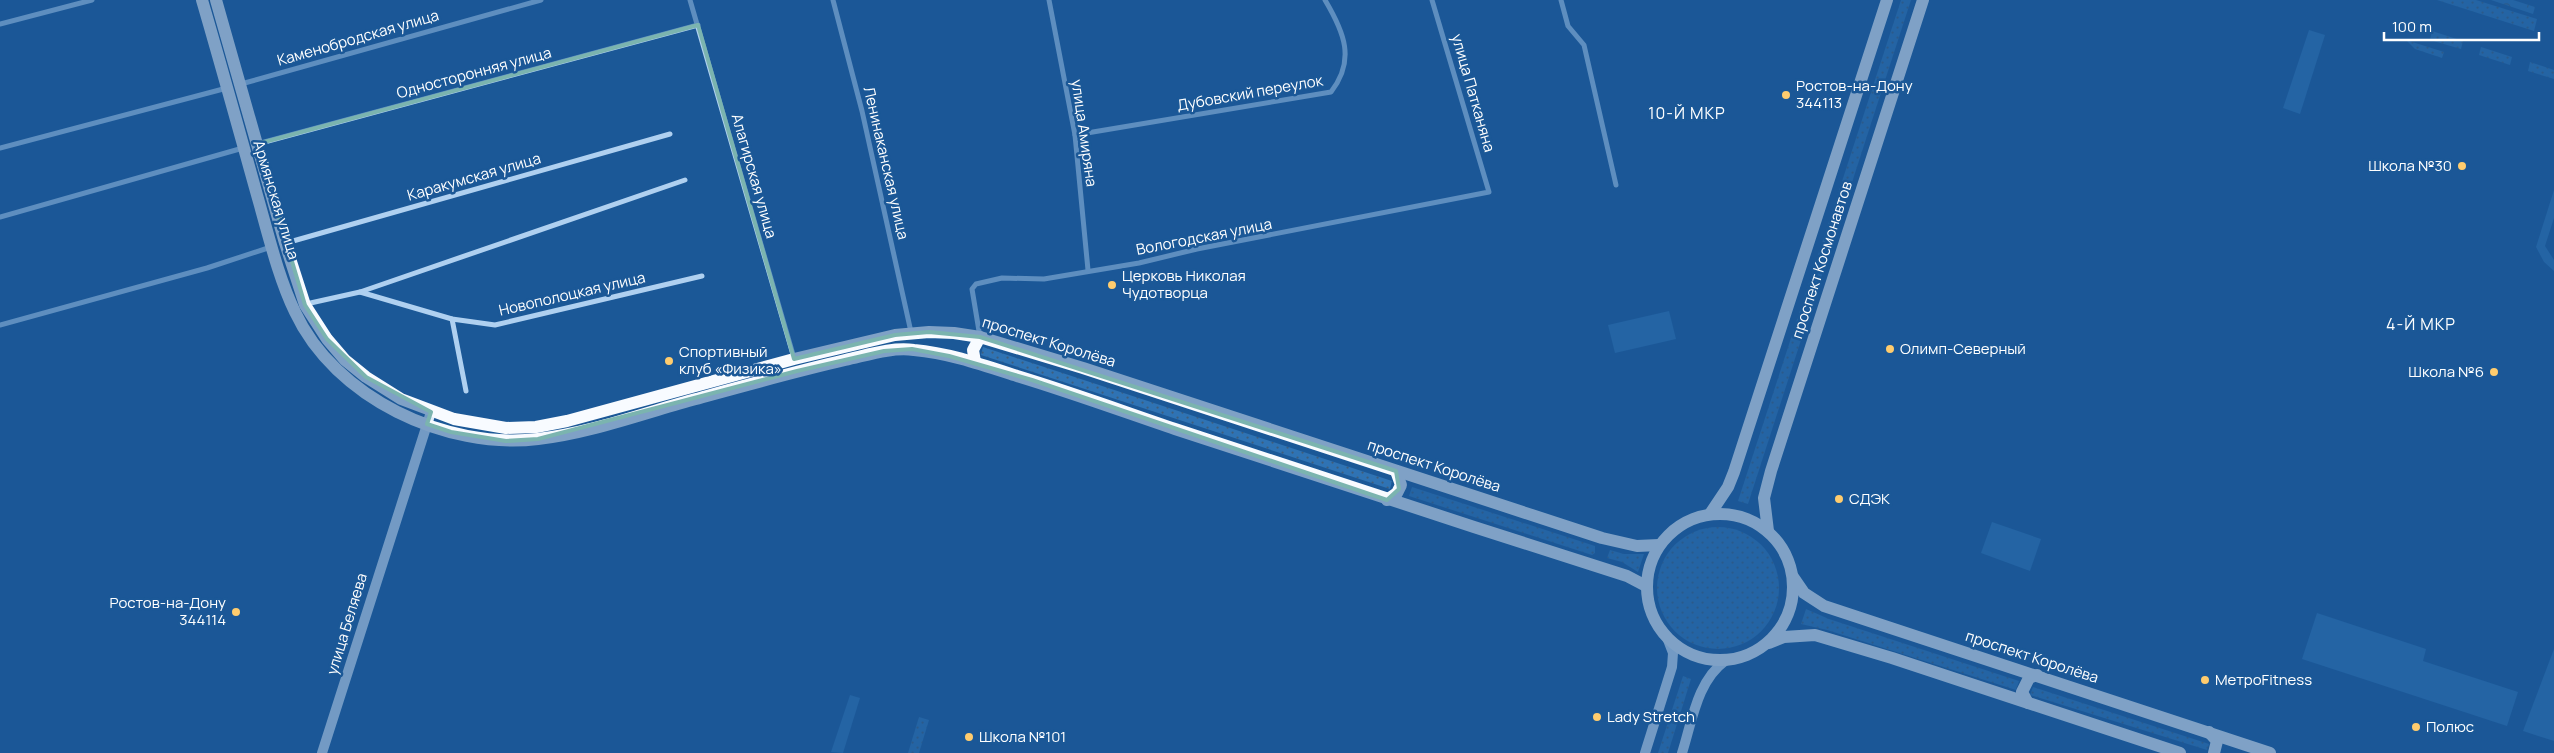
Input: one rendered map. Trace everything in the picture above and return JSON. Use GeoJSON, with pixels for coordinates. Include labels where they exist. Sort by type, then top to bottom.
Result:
{"type":"FeatureCollection","features":[{"type":"Feature","properties":{"kind":"main road","name":"Армянская улица"},"geometry":{"type":"LineString","coordinates":[[202,0],[256,144],[278,245],[299,320],[335,369],[362,383]]}},
{"type":"Feature","properties":{"kind":"main road","name":"Армянская улица"},"geometry":{"type":"LineString","coordinates":[[216,0],[244,148],[278,245],[305,305],[362,383]]}},
{"type":"Feature","properties":{"kind":"main road","name":"проспект Космонавтов"},"geometry":{"type":"LineString","coordinates":[[1710,514],[1728,487],[1734,472],[1887,0]]}},
{"type":"Feature","properties":{"kind":"main road","name":"проспект Космонавтов"},"geometry":{"type":"LineString","coordinates":[[1768,531],[1764,498],[1771,471],[1923,0]]}},
{"type":"Feature","properties":{"kind":"main road","name":"проспект Королёва"},"geometry":{"type":"LineString","coordinates":[[362,383],[396,411],[483,426],[506,428],[536,427],[567,421],[794,359],[911,332],[980,337],[1602,538],[1637,546],[1659,545]]}},
{"type":"Feature","properties":{"kind":"main road"},"geometry":{"type":"LineString","coordinates":[[975,362],[973,350],[980,337]]}},
{"type":"Feature","properties":{"kind":"main road","name":"проспект Королёва"},"geometry":{"type":"LineString","coordinates":[[429,418],[478,438],[506,440],[538,439],[572,432],[798,371],[884,351],[912,349],[975,362],[1387,500],[1627,576],[1646,586]]}},
{"type":"Feature","properties":{"kind":"main road","name":"улица Беляева"},"geometry":{"type":"LineString","coordinates":[[322,753],[400,503],[429,418]]}},
{"type":"Feature","properties":{"kind":"main road"},"geometry":{"type":"LineString","coordinates":[[1387,500],[1397,493],[1401,485],[1396,472]]}},
{"type":"Feature","properties":{"kind":"main road"},"geometry":{"type":"LineString","coordinates":[[1765,645],[1782,626],[1790,609],[1793,593],[1790,563],[1778,542],[1768,531],[1753,521],[1739,516],[1710,514],[1688,521],[1670,532],[1659,545],[1649,566],[1646,586],[1650,611],[1658,627],[1668,640],[1683,651],[1702,659],[1725,661],[1742,657],[1784,637],[1815,635],[2180,753]]}},
{"type":"Feature","properties":{"kind":"main road","name":"проспект Королёва"},"geometry":{"type":"LineString","coordinates":[[1792,577],[1804,593],[1824,606],[2270,753]]}},
{"type":"Feature","properties":{"kind":"main road"},"geometry":{"type":"LineString","coordinates":[[1645,753],[1672,668],[1673,653],[1668,640]]}},
{"type":"Feature","properties":{"kind":"main road"},"geometry":{"type":"LineString","coordinates":[[1682,753],[1705,682],[1714,669],[1725,661]]}},
{"type":"Feature","properties":{"kind":"main road"},"geometry":{"type":"LineString","coordinates":[[2028,703],[2022,692],[2029,678],[2037,675]]}},
{"type":"Feature","properties":{"kind":"main road"},"geometry":{"type":"LineString","coordinates":[[2210,732],[2217,741],[2214,753]]}},
{"type":"Feature","properties":{"kind":"street"},"geometry":{"type":"LineString","coordinates":[[0,24],[92,0]]}},
{"type":"Feature","properties":{"kind":"street","name":"Каменобродская улица"},"geometry":{"type":"LineString","coordinates":[[0,148],[233,86],[541,0]]}},
{"type":"Feature","properties":{"kind":"street","name":"Алагирская улица"},"geometry":{"type":"LineString","coordinates":[[690,0],[794,359]]}},
{"type":"Feature","properties":{"kind":"street","name":"Ленинаканская улица"},"geometry":{"type":"LineString","coordinates":[[833,0],[862,111],[911,332]]}},
{"type":"Feature","properties":{"kind":"street","name":"улица Амиряна"},"geometry":{"type":"LineString","coordinates":[[1049,0],[1075,136],[1088,270]]}},
{"type":"Feature","properties":{"kind":"street","name":"Дубовский переулок"},"geometry":{"type":"LineString","coordinates":[[1075,136],[1331,92],[1341,79],[1346,50],[1338,22],[1325,0]]}},
{"type":"Feature","properties":{"kind":"street","name":"улица Патканяна"},"geometry":{"type":"LineString","coordinates":[[1432,0],[1489,192]]}},
{"type":"Feature","properties":{"kind":"street"},"geometry":{"type":"LineString","coordinates":[[1561,0],[1568,26],[1584,44],[1616,185]]}},
{"type":"Feature","properties":{"kind":"street","name":"Односторонняя улица"},"geometry":{"type":"LineString","coordinates":[[256,144],[698,25]]}},
{"type":"Feature","properties":{"kind":"street","name":"Каракумская улица"},"geometry":{"type":"LineString","coordinates":[[0,325],[207,268],[278,245],[670,134]]}},
{"type":"Feature","properties":{"kind":"street"},"geometry":{"type":"LineString","coordinates":[[0,217],[244,148]]}},
{"type":"Feature","properties":{"kind":"street","name":"Новополоцкая улица"},"geometry":{"type":"LineString","coordinates":[[305,305],[360,292],[685,180]]}},
{"type":"Feature","properties":{"kind":"street","name":"Вологодская улица"},"geometry":{"type":"LineString","coordinates":[[980,337],[972,290],[976,284],[1002,278],[1044,279],[1088,270],[1139,263],[1198,249],[1489,192]]}},
{"type":"Feature","properties":{"kind":"street","name":"Новополоцкая улица"},"geometry":{"type":"LineString","coordinates":[[360,292],[452,319],[495,325],[702,276]]}},
{"type":"Feature","properties":{"kind":"street"},"geometry":{"type":"LineString","coordinates":[[452,319],[466,391]]}},
{"type":"Feature","properties":{"kind":"highlighted area"},"geometry":{"type":"Polygon","coordinates":[[[698,25],[794,359],[895,335],[929,332],[980,337],[1396,471],[1399,489],[1387,500],[1032,380],[949,356],[912,349],[884,351],[797,371],[538,439],[506,441],[451,432],[427,424],[431,412],[366,377],[327,339],[305,305],[257,144],[698,25]]]}},
{"type":"Feature","properties":{"kind":"green space"},"geometry":{"type":"Polygon","coordinates":[[[1901,0],[1911,0],[1748,504],[1738,501],[1901,0]]]}},
{"type":"Feature","properties":{"kind":"green space"},"geometry":{"type":"Polygon","coordinates":[[[2437,0],[2476,0],[2537,19],[2534,31],[2437,0]]]}},
{"type":"Feature","properties":{"kind":"green space"},"geometry":{"type":"Polygon","coordinates":[[[2491,0],[2513,0],[2535,7],[2533,14],[2491,0]]]}},
{"type":"Feature","properties":{"kind":"green space"},"geometry":{"type":"Polygon","coordinates":[[[2309,30],[2325,35],[2300,114],[2283,108],[2309,30]]]}},
{"type":"Feature","properties":{"kind":"green space"},"geometry":{"type":"Polygon","coordinates":[[[2432,31],[2463,41],[2461,49],[2430,40],[2432,31]]]}},
{"type":"Feature","properties":{"kind":"green space"},"geometry":{"type":"Polygon","coordinates":[[[2406,40],[2444,52],[2442,58],[2415,49],[2406,40]]]}},
{"type":"Feature","properties":{"kind":"green space"},"geometry":{"type":"Polygon","coordinates":[[[2481,47],[2512,57],[2510,65],[2479,55],[2481,47]]]}},
{"type":"Feature","properties":{"kind":"green space"},"geometry":{"type":"Polygon","coordinates":[[[2530,62],[2554,70],[2554,79],[2528,71],[2530,62]]]}},
{"type":"Feature","properties":{"kind":"green space"},"geometry":{"type":"Polygon","coordinates":[[[2554,190],[2554,218],[2545,246],[2554,260],[2554,271],[2544,262],[2536,247],[2554,190]]]}},
{"type":"Feature","properties":{"kind":"green space"},"geometry":{"type":"Polygon","coordinates":[[[1669,311],[1676,339],[1615,353],[1608,325],[1669,311]]]}},
{"type":"Feature","properties":{"kind":"green space"},"geometry":{"type":"Polygon","coordinates":[[[983,347],[1392,481],[1390,489],[981,355],[983,347]]]}},
{"type":"Feature","properties":{"kind":"green space"},"geometry":{"type":"Polygon","coordinates":[[[1412,487],[1595,546],[1595,553],[1592,555],[1409,496],[1412,487]]]}},
{"type":"Feature","properties":{"kind":"green space"},"geometry":{"type":"Polygon","coordinates":[[[1992,522],[2041,539],[2030,571],[1981,553],[1992,522]]]}},
{"type":"Feature","properties":{"kind":"green space"},"geometry":{"type":"Polygon","coordinates":[[[1718,527],[1741,532],[1761,545],[1774,565],[1779,588],[1774,611],[1761,631],[1741,644],[1718,649],[1695,644],[1675,631],[1662,611],[1657,588],[1662,565],[1675,545],[1695,532],[1718,527]]]}},
{"type":"Feature","properties":{"kind":"green space"},"geometry":{"type":"Polygon","coordinates":[[[1610,550],[1624,554],[1644,554],[1638,572],[1622,562],[1607,558],[1610,550]]]}},
{"type":"Feature","properties":{"kind":"green space"},"geometry":{"type":"Polygon","coordinates":[[[1806,609],[1829,619],[2019,681],[2016,690],[1827,630],[1801,624],[1806,609]]]}},
{"type":"Feature","properties":{"kind":"green space"},"geometry":{"type":"Polygon","coordinates":[[[2317,613],[2426,649],[2423,661],[2518,692],[2507,726],[2302,659],[2317,613]]]}},
{"type":"Feature","properties":{"kind":"green space"},"geometry":{"type":"Polygon","coordinates":[[[2554,649],[2554,741],[2523,731],[2554,649]]]}},
{"type":"Feature","properties":{"kind":"green space"},"geometry":{"type":"Polygon","coordinates":[[[1683,676],[1691,679],[1668,753],[1658,753],[1683,676]]]}},
{"type":"Feature","properties":{"kind":"green space"},"geometry":{"type":"Polygon","coordinates":[[[2033,687],[2209,744],[2207,750],[2030,695],[2033,687]]]}},
{"type":"Feature","properties":{"kind":"green space"},"geometry":{"type":"Polygon","coordinates":[[[850,695],[860,698],[843,753],[831,752],[850,695]]]}},
{"type":"Feature","properties":{"kind":"green space"},"geometry":{"type":"Polygon","coordinates":[[[919,717],[929,720],[919,753],[908,753],[919,717]]]}},
{"type":"Feature","properties":{"kind":"place","name":"Ростов-на-Дону 344113"},"geometry":{"type":"Point","coordinates":[1786,95]}},
{"type":"Feature","properties":{"kind":"place","name":"Школа №30"},"geometry":{"type":"Point","coordinates":[2462,166]}},
{"type":"Feature","properties":{"kind":"place","name":"Церковь Николая Чудотворца"},"geometry":{"type":"Point","coordinates":[1112,285]}},
{"type":"Feature","properties":{"kind":"place","name":"Олимп-Северный"},"geometry":{"type":"Point","coordinates":[1890,349]}},
{"type":"Feature","properties":{"kind":"place","name":"Спортивный клуб «Физика»"},"geometry":{"type":"Point","coordinates":[669,361]}},
{"type":"Feature","properties":{"kind":"place","name":"Школа №6"},"geometry":{"type":"Point","coordinates":[2494,372]}},
{"type":"Feature","properties":{"kind":"place","name":"СДЭК"},"geometry":{"type":"Point","coordinates":[1839,499]}},
{"type":"Feature","properties":{"kind":"place","name":"Ростов-на-Дону 344114"},"geometry":{"type":"Point","coordinates":[236,612]}},
{"type":"Feature","properties":{"kind":"place","name":"МетроFitness"},"geometry":{"type":"Point","coordinates":[2205,680]}},
{"type":"Feature","properties":{"kind":"place","name":"Lady Stretch"},"geometry":{"type":"Point","coordinates":[1597,717]}},
{"type":"Feature","properties":{"kind":"place","name":"Полюс"},"geometry":{"type":"Point","coordinates":[2416,727]}},
{"type":"Feature","properties":{"kind":"place","name":"Школа №101"},"geometry":{"type":"Point","coordinates":[969,737]}},
{"type":"Feature","properties":{"kind":"district","name":"10-Й МКР"},"geometry":{"type":"Point","coordinates":[1687,113]}},
{"type":"Feature","properties":{"kind":"district","name":"4-Й МКР"},"geometry":{"type":"Point","coordinates":[2421,324]}}]}
